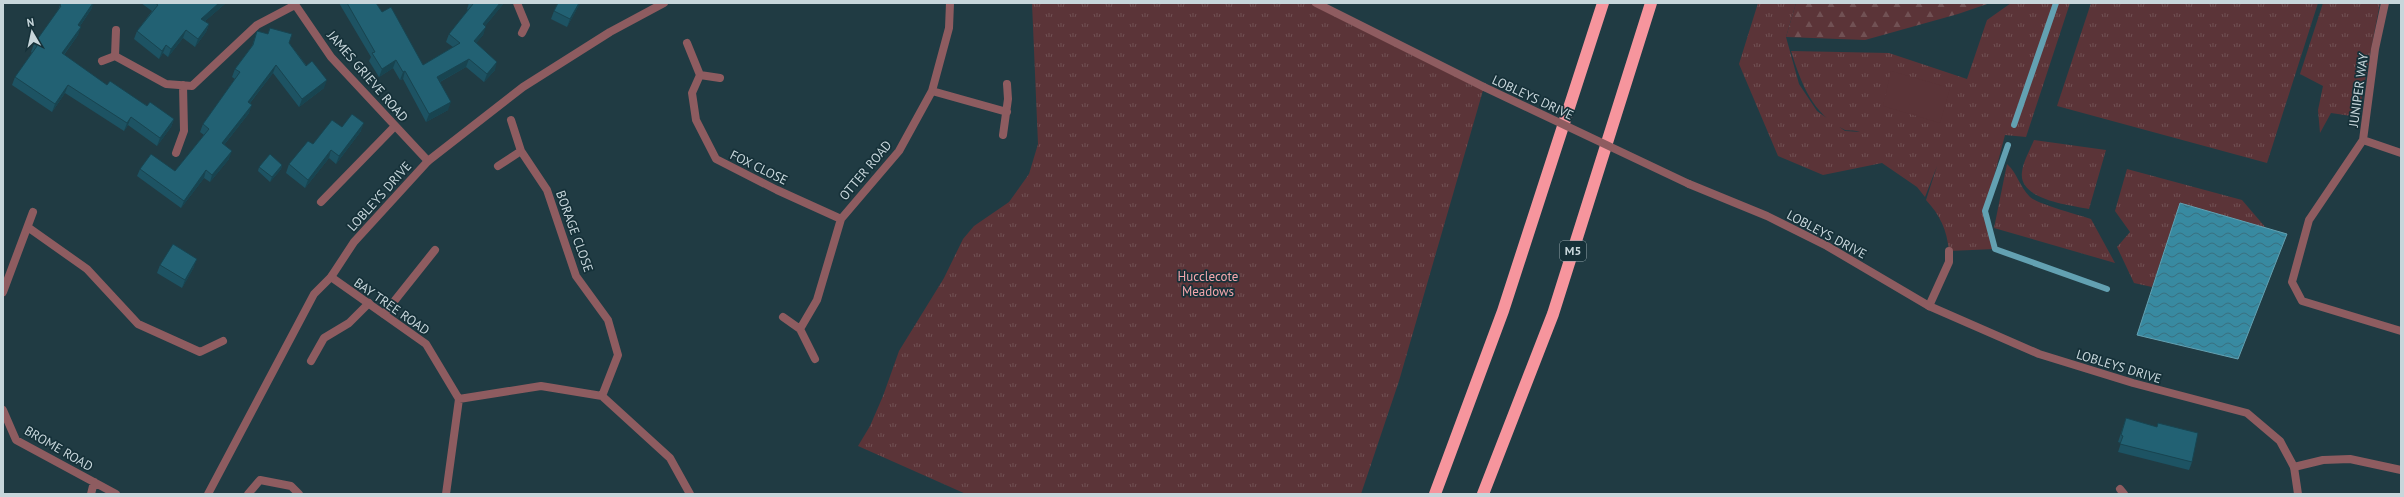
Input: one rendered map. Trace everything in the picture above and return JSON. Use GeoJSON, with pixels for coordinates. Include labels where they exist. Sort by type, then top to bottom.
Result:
{"type":"FeatureCollection","features":[{"type":"Feature","properties":{"kind":"highway"},"geometry":{"type":"LineString","coordinates":[[1435,494],[1503,311],[1603,3]]}},
{"type":"Feature","properties":{"kind":"highway","name":"M5"},"geometry":{"type":"LineString","coordinates":[[1483,494],[1553,314],[1651,3]]}},
{"type":"Feature","properties":{"kind":"street"},"geometry":{"type":"LineString","coordinates":[[517,3],[526,25],[522,33]]}},
{"type":"Feature","properties":{"kind":"street","name":"LOBLEYS DRIVE"},"geometry":{"type":"LineString","coordinates":[[208,494],[314,294],[332,277],[354,242],[428,161],[522,87],[610,32],[664,3]]}},
{"type":"Feature","properties":{"kind":"street","name":"OTTER ROAD"},"geometry":{"type":"LineString","coordinates":[[800,329],[817,300],[841,219],[898,151],[932,91],[949,28],[950,3]]}},
{"type":"Feature","properties":{"kind":"street","name":"LOBLEYS DRIVE"},"geometry":{"type":"LineString","coordinates":[[1316,3],[1484,87],[1689,184],[1766,216],[1827,246],[1929,306],[2039,354],[2133,383],[2247,413],[2280,441],[2294,467],[2298,494]]}},
{"type":"Feature","properties":{"kind":"street","name":"JUNIPER WAY"},"geometry":{"type":"LineString","coordinates":[[2385,3],[2375,49],[2363,140],[2401,153]]}},
{"type":"Feature","properties":{"kind":"street"},"geometry":{"type":"LineString","coordinates":[[102,61],[115,56],[166,84],[192,86],[257,25],[294,4]]}},
{"type":"Feature","properties":{"kind":"street","name":"JAMES GRIEVE ROAD"},"geometry":{"type":"LineString","coordinates":[[294,4],[331,57],[428,161]]}},
{"type":"Feature","properties":{"kind":"street"},"geometry":{"type":"LineString","coordinates":[[115,56],[116,30]]}},
{"type":"Feature","properties":{"kind":"street"},"geometry":{"type":"LineString","coordinates":[[687,43],[700,75],[720,78]]}},
{"type":"Feature","properties":{"kind":"street","name":"FOX CLOSE"},"geometry":{"type":"LineString","coordinates":[[700,75],[692,93],[696,120],[716,159],[776,190],[841,219]]}},
{"type":"Feature","properties":{"kind":"street"},"geometry":{"type":"LineString","coordinates":[[1003,135],[1007,112],[1007,84]]}},
{"type":"Feature","properties":{"kind":"street"},"geometry":{"type":"LineString","coordinates":[[176,153],[184,131],[183,86]]}},
{"type":"Feature","properties":{"kind":"street"},"geometry":{"type":"LineString","coordinates":[[932,91],[1007,112]]}},
{"type":"Feature","properties":{"kind":"street","name":"BORAGE CLOSE"},"geometry":{"type":"LineString","coordinates":[[511,120],[521,151],[547,190],[576,276],[608,320],[618,355],[602,396]]}},
{"type":"Feature","properties":{"kind":"street"},"geometry":{"type":"LineString","coordinates":[[321,202],[395,126]]}},
{"type":"Feature","properties":{"kind":"street"},"geometry":{"type":"LineString","coordinates":[[2363,140],[2309,220],[2292,282],[2302,301],[2401,331]]}},
{"type":"Feature","properties":{"kind":"street"},"geometry":{"type":"LineString","coordinates":[[498,166],[521,151]]}},
{"type":"Feature","properties":{"kind":"street"},"geometry":{"type":"LineString","coordinates":[[3,292],[33,212]]}},
{"type":"Feature","properties":{"kind":"street"},"geometry":{"type":"LineString","coordinates":[[28,228],[87,269],[138,324],[200,352],[223,340]]}},
{"type":"Feature","properties":{"kind":"street"},"geometry":{"type":"LineString","coordinates":[[384,314],[434,250]]}},
{"type":"Feature","properties":{"kind":"street"},"geometry":{"type":"LineString","coordinates":[[1929,306],[1949,262],[1949,250]]}},
{"type":"Feature","properties":{"kind":"street","name":"BAY TREE ROAD"},"geometry":{"type":"LineString","coordinates":[[332,277],[426,344],[459,399]]}},
{"type":"Feature","properties":{"kind":"street"},"geometry":{"type":"LineString","coordinates":[[311,361],[324,338],[349,323],[369,303]]}},
{"type":"Feature","properties":{"kind":"street"},"geometry":{"type":"LineString","coordinates":[[783,317],[800,329],[814,359]]}},
{"type":"Feature","properties":{"kind":"street"},"geometry":{"type":"LineString","coordinates":[[446,494],[459,399],[541,386],[602,396],[670,458],[690,494]]}},
{"type":"Feature","properties":{"kind":"street","name":"BROME ROAD"},"geometry":{"type":"LineString","coordinates":[[3,410],[16,440],[116,494]]}},
{"type":"Feature","properties":{"kind":"street"},"geometry":{"type":"LineString","coordinates":[[2294,467],[2323,460],[2350,459],[2401,470]]}},
{"type":"Feature","properties":{"kind":"street"},"geometry":{"type":"LineString","coordinates":[[248,494],[260,480],[292,486],[299,494]]}},
{"type":"Feature","properties":{"kind":"street"},"geometry":{"type":"LineString","coordinates":[[91,494],[94,482]]}},
{"type":"Feature","properties":{"kind":"green space","name":"Hucclecote Meadows"},"geometry":{"type":"Polygon","coordinates":[[[1032,3],[1316,3],[1484,87],[1399,381],[1361,494],[966,494],[858,446],[870,426],[883,396],[899,351],[944,278],[963,239],[974,226],[1009,202],[1029,174],[1038,144],[1032,3]]]}},
{"type":"Feature","properties":{"kind":"green space"},"geometry":{"type":"Polygon","coordinates":[[[1758,3],[1796,3],[1786,37],[1799,84],[1817,111],[1830,120],[1816,106],[1809,96],[1799,75],[1791,51],[1889,53],[1967,79],[1987,20],[2011,3],[2070,3],[2026,137],[2005,135],[1985,211],[1995,249],[1949,251],[1947,236],[1942,223],[1926,200],[1937,166],[1925,197],[1917,187],[1882,163],[1823,175],[1778,156],[1739,64],[1758,3]],[[1837,125],[1845,131],[1860,132],[1845,130],[1837,125]]]}},
{"type":"Feature","properties":{"kind":"green space"},"geometry":{"type":"Polygon","coordinates":[[[1796,3],[1990,3],[1958,14],[1865,40],[1786,37],[1796,3]]]}},
{"type":"Feature","properties":{"kind":"green space"},"geometry":{"type":"Polygon","coordinates":[[[2091,3],[2318,3],[2267,163],[2057,106],[2091,3]]]}},
{"type":"Feature","properties":{"kind":"green space"},"geometry":{"type":"Polygon","coordinates":[[[2323,3],[2380,3],[2358,117],[2331,113],[2320,133],[2318,110],[2323,86],[2300,74],[2323,3]]]}},
{"type":"Feature","properties":{"kind":"green space"},"geometry":{"type":"Polygon","coordinates":[[[1891,71],[1950,88],[1940,123],[1883,106],[1891,71]]]}},
{"type":"Feature","properties":{"kind":"green space"},"geometry":{"type":"Polygon","coordinates":[[[2034,140],[2106,150],[2089,209],[2047,200],[2028,189],[2023,181],[2022,172],[2025,160],[2034,140]]]}},
{"type":"Feature","properties":{"kind":"green space"},"geometry":{"type":"Polygon","coordinates":[[[2007,164],[2014,172],[2026,193],[2034,200],[2091,219],[2115,263],[1994,228],[2007,164]]]}},
{"type":"Feature","properties":{"kind":"green space"},"geometry":{"type":"Polygon","coordinates":[[[2127,169],[2242,200],[2266,228],[2180,203],[2152,287],[2134,283],[2117,247],[2130,232],[2115,211],[2127,169]]]}},
{"type":"Feature","properties":{"kind":"water"},"geometry":{"type":"Polygon","coordinates":[[[2180,203],[2287,234],[2238,359],[2137,335],[2180,203]]]}},
{"type":"Feature","properties":{"kind":"building"},"geometry":{"type":"Polygon","coordinates":[[[61,3],[93,3],[78,25],[81,27],[62,53],[107,85],[110,81],[147,106],[150,102],[174,119],[160,138],[131,117],[127,123],[68,85],[55,104],[15,77],[37,46],[34,44],[61,6],[61,3]]]}},
{"type":"Feature","properties":{"kind":"building"},"geometry":{"type":"Polygon","coordinates":[[[155,3],[219,3],[201,19],[209,24],[198,39],[186,30],[171,49],[166,45],[162,51],[137,31],[158,5],[155,3]]]}},
{"type":"Feature","properties":{"kind":"building"},"geometry":{"type":"Polygon","coordinates":[[[347,3],[376,3],[382,12],[391,7],[423,65],[460,43],[449,34],[473,4],[472,3],[500,3],[483,24],[486,27],[474,41],[497,62],[487,74],[469,59],[437,77],[451,102],[429,114],[405,71],[403,72],[396,60],[382,69],[372,53],[375,52],[347,3]]]}},
{"type":"Feature","properties":{"kind":"building"},"geometry":{"type":"Polygon","coordinates":[[[558,3],[579,3],[570,19],[554,11],[558,3]]]}},
{"type":"Feature","properties":{"kind":"building"},"geometry":{"type":"Polygon","coordinates":[[[270,28],[292,34],[289,43],[306,66],[312,61],[327,80],[302,99],[276,65],[248,102],[252,105],[222,143],[232,151],[212,175],[206,170],[184,201],[140,169],[151,154],[175,171],[209,129],[203,124],[240,72],[235,69],[253,45],[257,31],[268,34],[270,28]]]}},
{"type":"Feature","properties":{"kind":"building"},"geometry":{"type":"Polygon","coordinates":[[[352,114],[364,123],[339,156],[331,150],[308,180],[289,164],[308,141],[313,144],[332,120],[342,127],[352,114]]]}},
{"type":"Feature","properties":{"kind":"building"},"geometry":{"type":"Polygon","coordinates":[[[270,154],[282,165],[272,177],[259,167],[270,154]]]}},
{"type":"Feature","properties":{"kind":"building"},"geometry":{"type":"Polygon","coordinates":[[[173,244],[197,259],[185,280],[160,265],[173,244]]]}},
{"type":"Feature","properties":{"kind":"building"},"geometry":{"type":"Polygon","coordinates":[[[2126,418],[2157,427],[2158,423],[2198,433],[2192,462],[2120,444],[2126,418]]]}},
{"type":"Feature","properties":{"kind":"waterway"},"geometry":{"type":"LineString","coordinates":[[2014,125],[2056,3]]}},
{"type":"Feature","properties":{"kind":"waterway"},"geometry":{"type":"LineString","coordinates":[[2008,145],[1985,211],[1995,249],[2107,289]]}}]}
